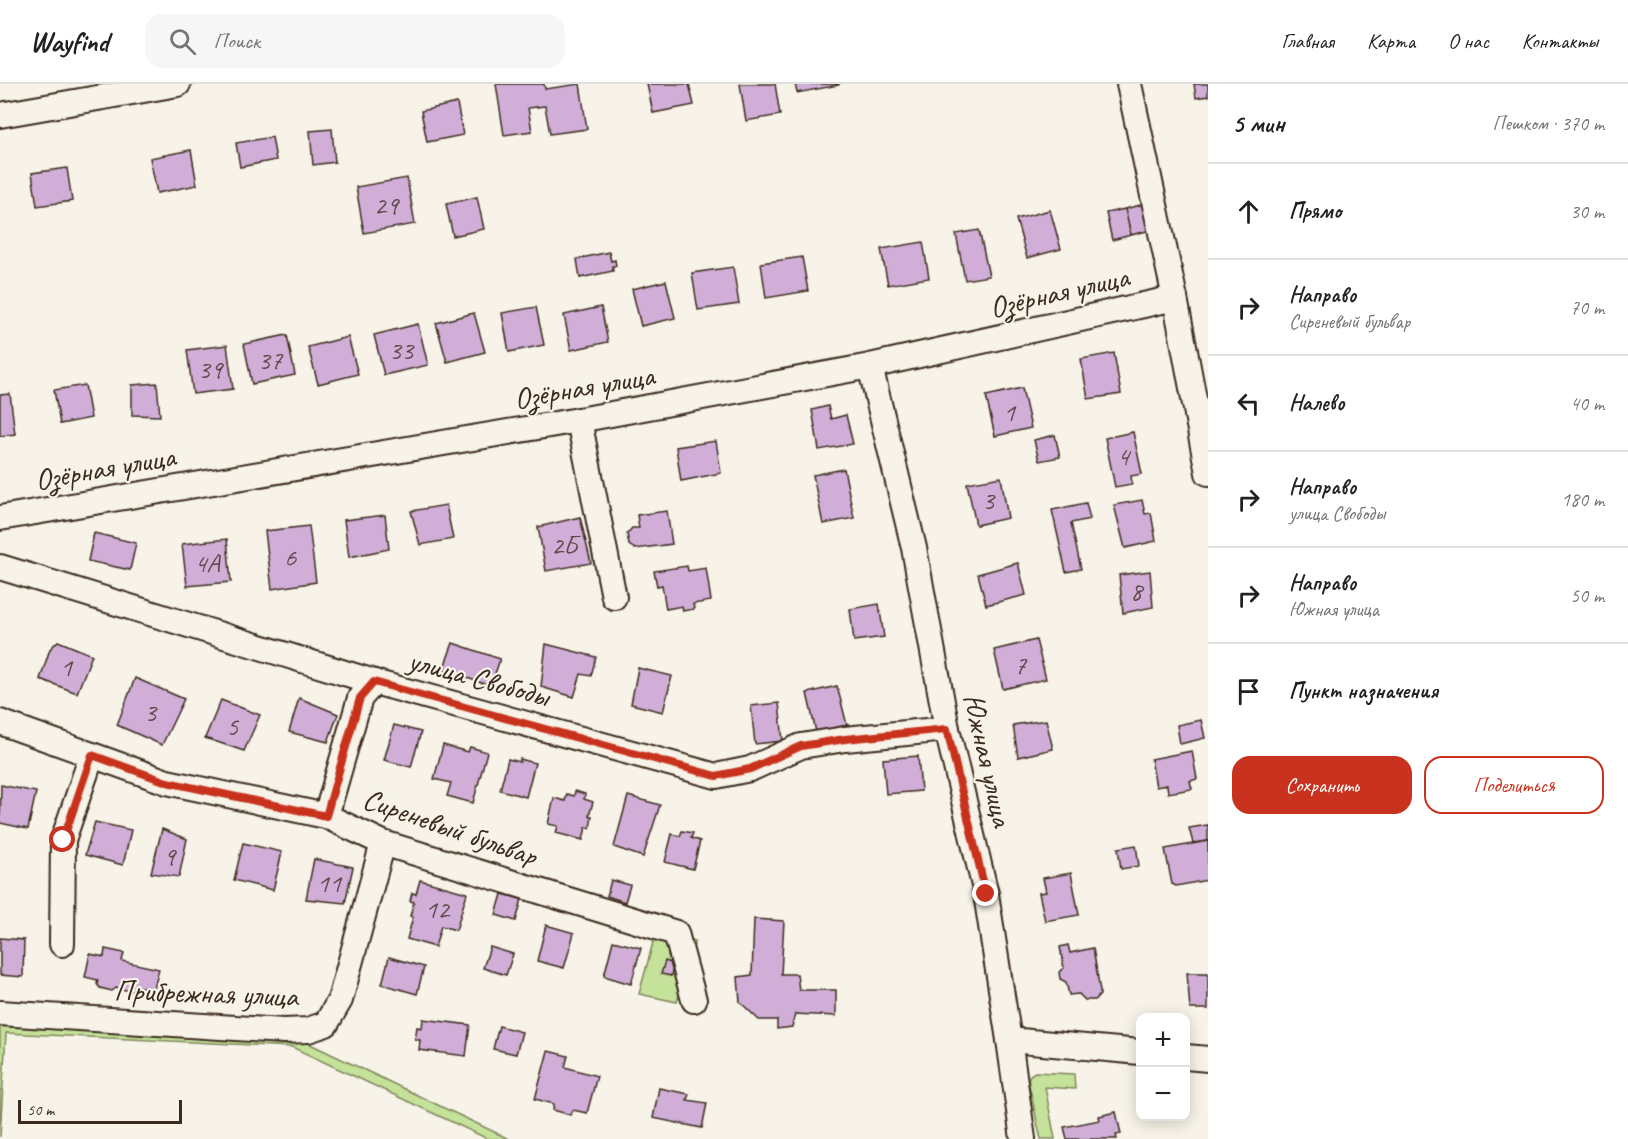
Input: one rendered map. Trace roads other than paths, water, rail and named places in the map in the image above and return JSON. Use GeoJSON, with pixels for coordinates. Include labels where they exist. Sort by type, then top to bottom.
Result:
{"type":"FeatureCollection","features":[{"type":"Feature","properties":{"kind":"street"},"geometry":{"type":"LineString","coordinates":[[0,115],[178,84]]}},
{"type":"Feature","properties":{"kind":"street"},"geometry":{"type":"LineString","coordinates":[[1129,84],[1175,298],[1208,473]]}},
{"type":"Feature","properties":{"kind":"street","name":"Озёрная улица"},"geometry":{"type":"LineString","coordinates":[[0,518],[579,420],[870,366],[1175,298]]}},
{"type":"Feature","properties":{"kind":"street","name":"Южная улица"},"geometry":{"type":"LineString","coordinates":[[870,366],[914,548],[947,729],[986,894],[1023,1139]]}},
{"type":"Feature","properties":{"kind":"street"},"geometry":{"type":"LineString","coordinates":[[579,420],[614,597]]}},
{"type":"Feature","properties":{"kind":"street","name":"улица Свободы"},"geometry":{"type":"LineString","coordinates":[[0,567],[374,682],[716,776],[750,769],[801,746],[845,739],[947,729]]}},
{"type":"Feature","properties":{"kind":"street"},"geometry":{"type":"LineString","coordinates":[[326,816],[360,698],[374,682]]}},
{"type":"Feature","properties":{"kind":"street","name":"Сиреневый бульвар"},"geometry":{"type":"LineString","coordinates":[[0,722],[167,782],[326,816],[383,843],[676,933],[694,1000]]}},
{"type":"Feature","properties":{"kind":"street"},"geometry":{"type":"LineString","coordinates":[[62,944],[63,840],[92,755]]}},
{"type":"Feature","properties":{"kind":"street","name":"Прибрежная улица"},"geometry":{"type":"LineString","coordinates":[[0,1014],[284,1031],[308,1030],[326,1024],[340,1000],[383,843]]}},
{"type":"Feature","properties":{"kind":"street"},"geometry":{"type":"LineString","coordinates":[[1009,1040],[1136,1052]]}},
{"type":"Feature","properties":{"kind":"street"},"geometry":{"type":"LineString","coordinates":[[1190,1057],[1208,1059]]}}]}
